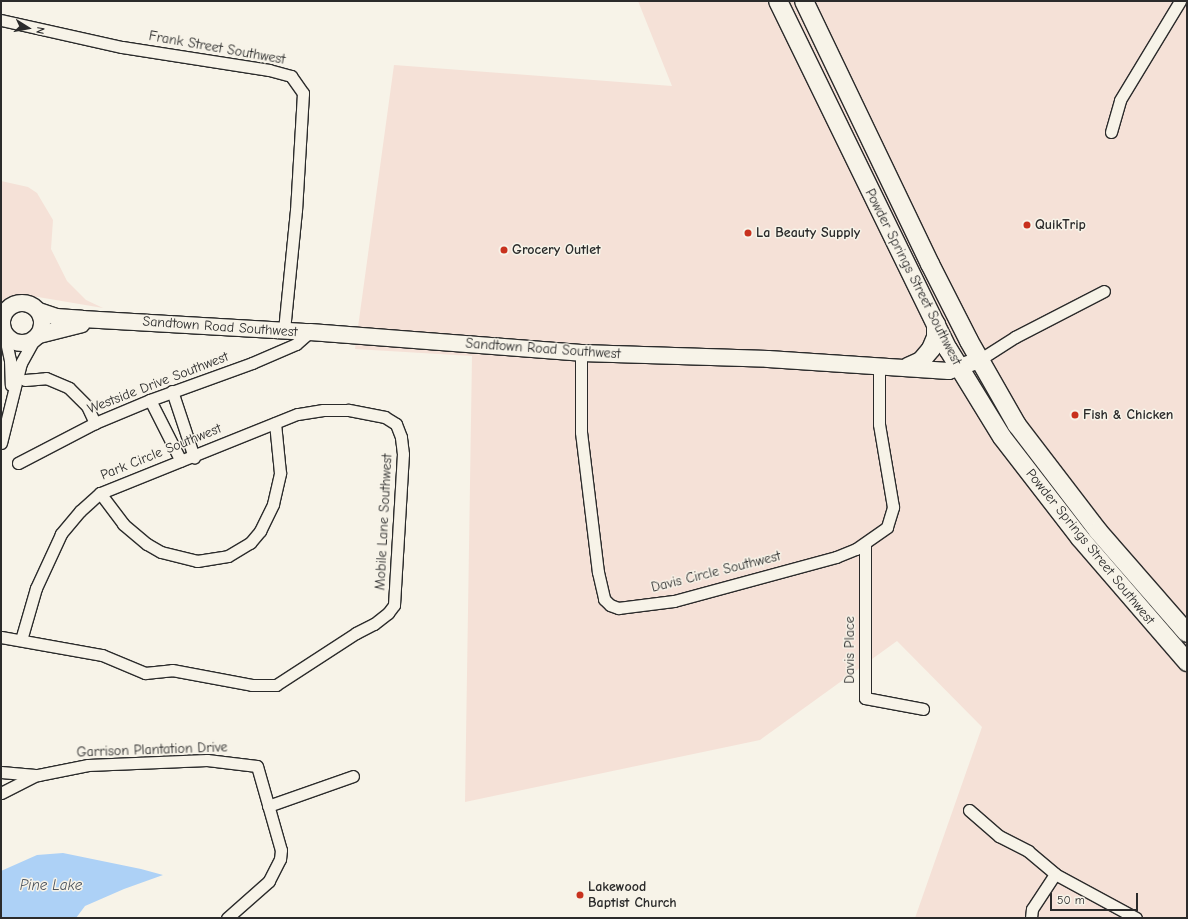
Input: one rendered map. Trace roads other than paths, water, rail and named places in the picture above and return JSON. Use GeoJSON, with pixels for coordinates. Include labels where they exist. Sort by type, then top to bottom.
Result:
{"type":"FeatureCollection","features":[{"type":"Feature","properties":{"kind":"main road","name":"Powder Springs Street Southwest"},"geometry":{"type":"LineString","coordinates":[[778,1],[936,324],[960,368],[1002,437],[1057,510],[1187,662]]}},
{"type":"Feature","properties":{"kind":"main road","name":"Powder Springs Street Southwest"},"geometry":{"type":"LineString","coordinates":[[804,1],[930,264],[979,360],[1017,425],[1049,470],[1187,633]]}},
{"type":"Feature","properties":{"kind":"main road"},"geometry":{"type":"LineString","coordinates":[[908,367],[921,361],[931,348],[936,337],[936,324]]}},
{"type":"Feature","properties":{"kind":"street"},"geometry":{"type":"LineString","coordinates":[[1111,132],[1120,100],[1180,1]]}},
{"type":"Feature","properties":{"kind":"street","name":"Frank Street Southwest"},"geometry":{"type":"LineString","coordinates":[[1,20],[122,47],[269,70],[291,76],[303,93],[295,225],[284,331]]}},
{"type":"Feature","properties":{"kind":"street"},"geometry":{"type":"LineString","coordinates":[[979,360],[1015,337],[1104,292]]}},
{"type":"Feature","properties":{"kind":"street"},"geometry":{"type":"LineString","coordinates":[[1,443],[11,395],[21,363],[37,337],[43,323],[39,311],[29,304],[22,303],[4,309],[2,328],[10,360],[11,395]]}},
{"type":"Feature","properties":{"kind":"street","name":"Sandtown Road Southwest"},"geometry":{"type":"LineString","coordinates":[[39,311],[56,317],[310,332],[581,354],[768,359],[908,367],[949,371],[979,360]]}},
{"type":"Feature","properties":{"kind":"street","name":"Sandtown Road Southwest"},"geometry":{"type":"LineString","coordinates":[[37,337],[105,320]]}},
{"type":"Feature","properties":{"kind":"street"},"geometry":{"type":"LineString","coordinates":[[2,328],[14,342],[21,344],[37,337]]}},
{"type":"Feature","properties":{"kind":"street","name":"Westside Drive Southwest"},"geometry":{"type":"LineString","coordinates":[[18,463],[95,423],[150,400],[284,350],[296,344],[310,332]]}},
{"type":"Feature","properties":{"kind":"street","name":"Davis Circle Southwest"},"geometry":{"type":"LineString","coordinates":[[581,354],[581,432],[598,572],[604,599],[610,605],[635,607],[674,601],[836,558],[865,544],[887,527],[893,507],[879,424],[879,366]]}},
{"type":"Feature","properties":{"kind":"street"},"geometry":{"type":"LineString","coordinates":[[25,380],[46,378],[69,388],[87,406],[95,423]]}},
{"type":"Feature","properties":{"kind":"street"},"geometry":{"type":"LineString","coordinates":[[172,392],[194,457]]}},
{"type":"Feature","properties":{"kind":"street"},"geometry":{"type":"LineString","coordinates":[[150,400],[181,461]]}},
{"type":"Feature","properties":{"kind":"street","name":"Park Circle Southwest"},"geometry":{"type":"LineString","coordinates":[[21,640],[36,588],[61,534],[80,511],[100,493],[194,457],[296,414],[323,410],[348,410],[385,417],[396,424]]}},
{"type":"Feature","properties":{"kind":"street"},"geometry":{"type":"LineString","coordinates":[[100,493],[123,524],[147,544],[161,552],[197,561],[228,556],[255,537],[273,504],[280,473],[275,423]]}},
{"type":"Feature","properties":{"kind":"street","name":"Mobile Lane Southwest"},"geometry":{"type":"LineString","coordinates":[[1,637],[102,655],[145,673],[172,670],[252,685],[276,685],[356,633],[374,624],[388,613],[394,605],[403,454],[401,437],[396,424]]}},
{"type":"Feature","properties":{"kind":"street","name":"Davis Place"},"geometry":{"type":"LineString","coordinates":[[865,544],[865,698],[922,709]]}},
{"type":"Feature","properties":{"kind":"street","name":"Garrison Plantation Drive"},"geometry":{"type":"LineString","coordinates":[[1,793],[38,775],[88,765],[207,760],[257,766],[260,772],[281,850],[280,859],[269,881],[227,918]]}},
{"type":"Feature","properties":{"kind":"street","name":"Garrison Plantation Drive"},"geometry":{"type":"LineString","coordinates":[[1,772],[38,775]]}},
{"type":"Feature","properties":{"kind":"street"},"geometry":{"type":"LineString","coordinates":[[268,806],[353,776]]}},
{"type":"Feature","properties":{"kind":"street"},"geometry":{"type":"LineString","coordinates":[[969,810],[998,836],[1028,851],[1055,874],[1136,918]]}},
{"type":"Feature","properties":{"kind":"street"},"geometry":{"type":"LineString","coordinates":[[1032,918],[1032,909],[1055,874]]}},
{"type":"Feature","properties":{"kind":"water","name":"Pine Lake"},"geometry":{"type":"Polygon","coordinates":[[[63,853],[163,875],[124,889],[85,906],[76,918],[1,918],[1,871],[37,855],[63,853]]]}},
{"type":"Feature","properties":{"kind":"place","name":"QuikTrip"},"geometry":{"type":"Point","coordinates":[1027,225]}},
{"type":"Feature","properties":{"kind":"place","name":"La Beauty Supply"},"geometry":{"type":"Point","coordinates":[748,233]}},
{"type":"Feature","properties":{"kind":"place","name":"Grocery Outlet"},"geometry":{"type":"Point","coordinates":[504,250]}},
{"type":"Feature","properties":{"kind":"place","name":"Fish & Chicken"},"geometry":{"type":"Point","coordinates":[1075,415]}},
{"type":"Feature","properties":{"kind":"place","name":"Lakewood Baptist Church"},"geometry":{"type":"Point","coordinates":[580,895]}}]}
